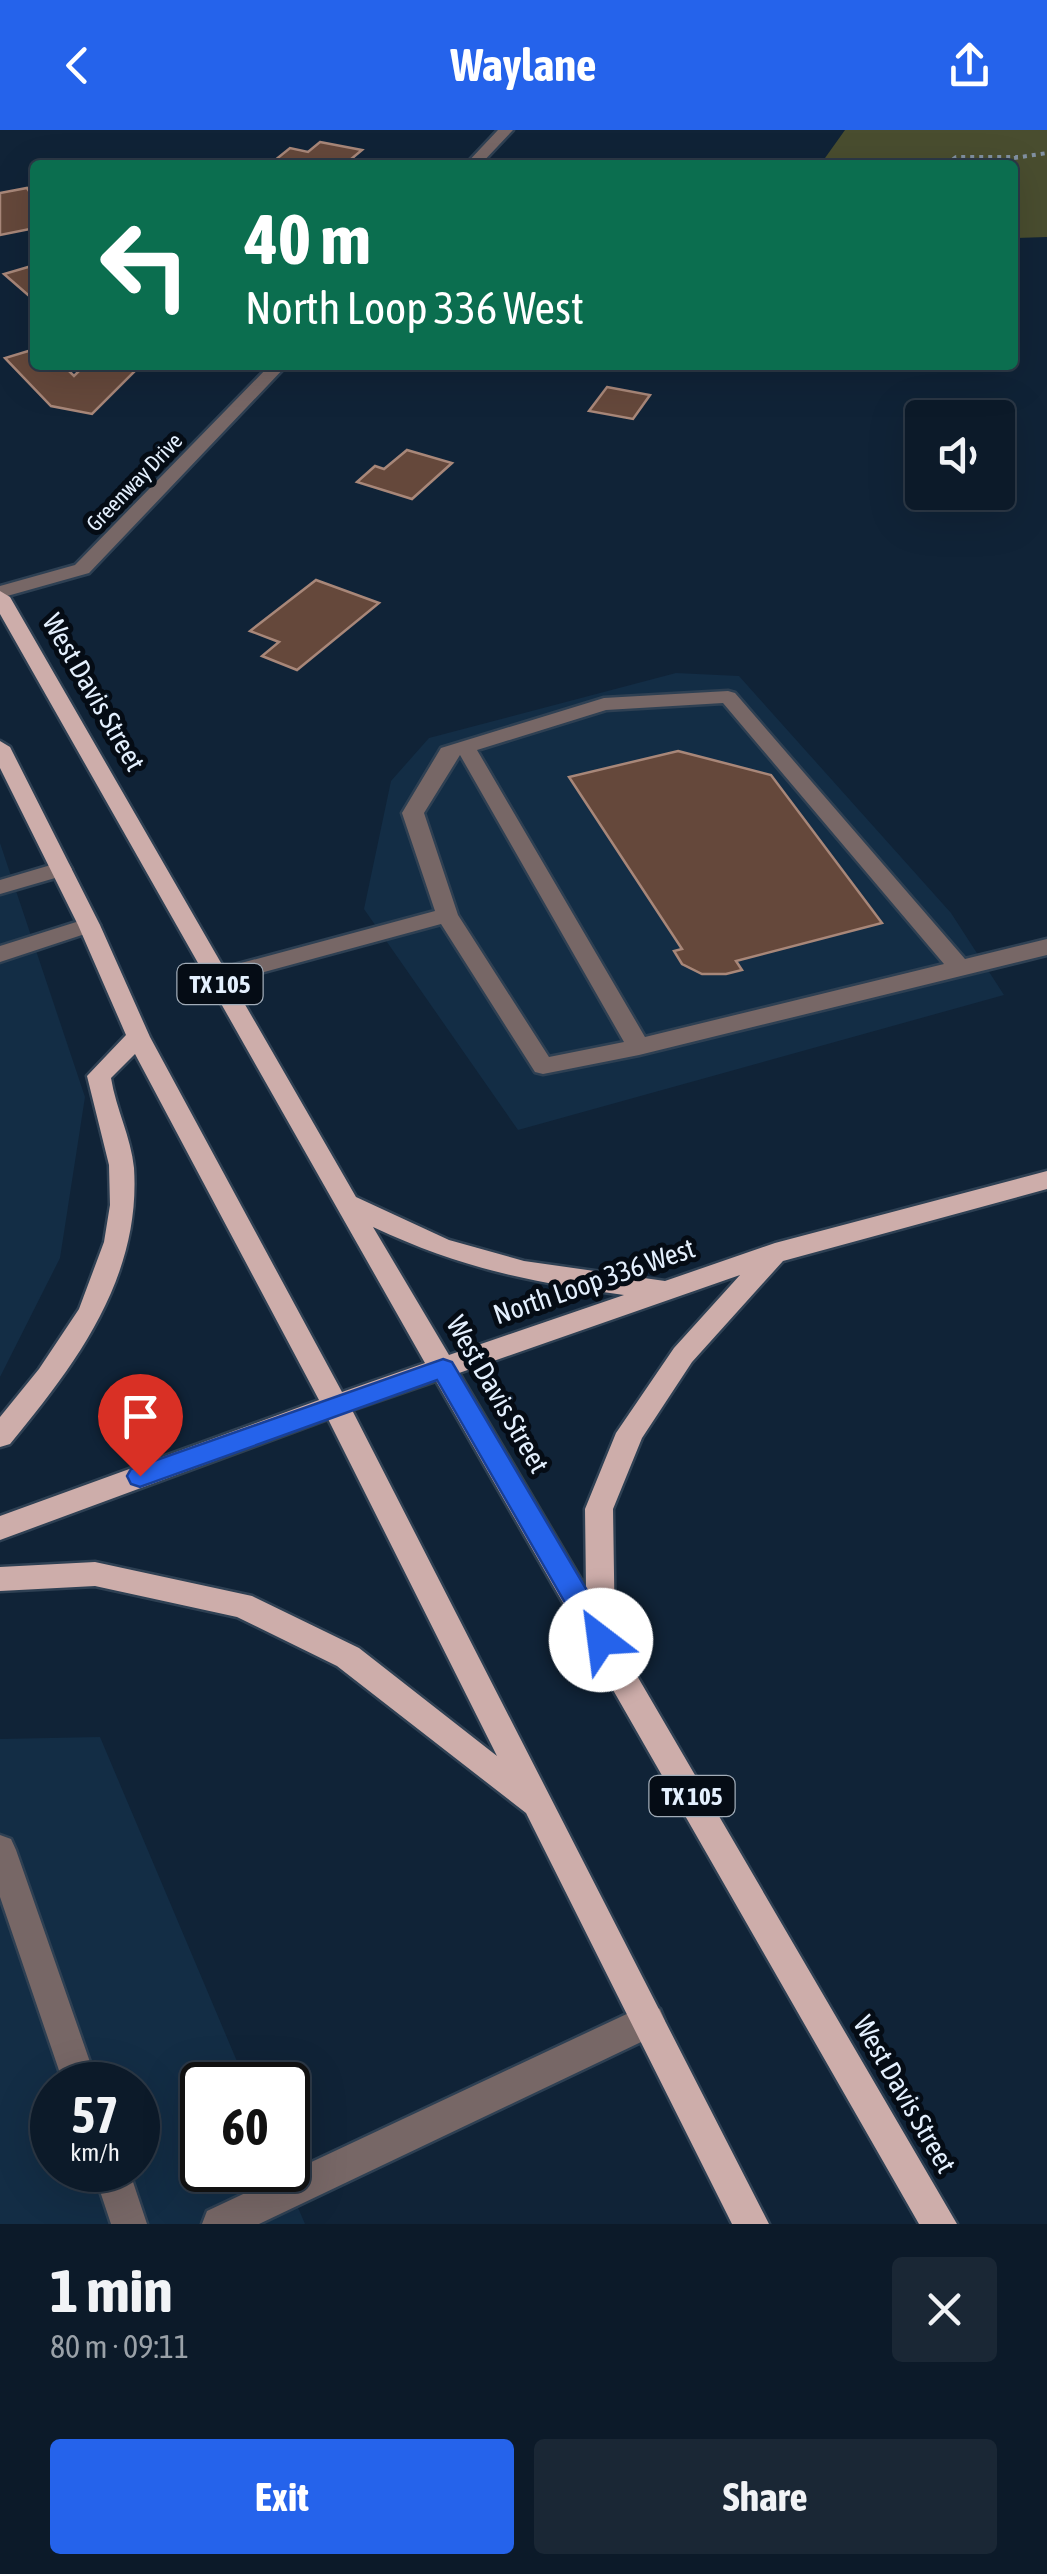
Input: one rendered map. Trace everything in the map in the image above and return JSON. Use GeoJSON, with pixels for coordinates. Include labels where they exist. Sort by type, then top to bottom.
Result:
{"type":"FeatureCollection","features":[{"type":"Feature","properties":{"kind":"main road","name":"West Davis Street"},"geometry":{"type":"LineString","coordinates":[[0,594],[346,1203],[939,2224]]}},
{"type":"Feature","properties":{"kind":"main road"},"geometry":{"type":"LineString","coordinates":[[0,747],[89,925],[138,1037],[335,1405],[752,2224]]}},
{"type":"Feature","properties":{"kind":"main road"},"geometry":{"type":"LineString","coordinates":[[0,1436],[88,1319],[120,1246],[121,1163],[102,1105],[100,1076],[138,1037]]}},
{"type":"Feature","properties":{"kind":"main road","name":"North Loop 336 West"},"geometry":{"type":"LineString","coordinates":[[0,1528],[335,1405],[775,1253],[1047,1180]]}},
{"type":"Feature","properties":{"kind":"main road"},"geometry":{"type":"LineString","coordinates":[[346,1203],[442,1248],[524,1271],[666,1290]]}},
{"type":"Feature","properties":{"kind":"main road"},"geometry":{"type":"LineString","coordinates":[[601,1640],[599,1509],[630,1433],[683,1355],[775,1253]]}},
{"type":"Feature","properties":{"kind":"main road"},"geometry":{"type":"LineString","coordinates":[[0,1579],[95,1574],[242,1605],[348,1657],[539,1807]]}},
{"type":"Feature","properties":{"kind":"street"},"geometry":{"type":"LineString","coordinates":[[477,160],[506,130]]}},
{"type":"Feature","properties":{"kind":"street","name":"Greenway Drive"},"geometry":{"type":"LineString","coordinates":[[0,594],[82,569],[274,370]]}},
{"type":"Feature","properties":{"kind":"street"},"geometry":{"type":"LineString","coordinates":[[960,968],[728,697],[604,704],[448,752],[413,813],[447,915],[543,1066],[639,1047],[1047,947]]}},
{"type":"Feature","properties":{"kind":"street"},"geometry":{"type":"LineString","coordinates":[[465,746],[639,1047]]}},
{"type":"Feature","properties":{"kind":"street"},"geometry":{"type":"LineString","coordinates":[[0,886],[60,869]]}},
{"type":"Feature","properties":{"kind":"street"},"geometry":{"type":"LineString","coordinates":[[216,977],[447,915]]}},
{"type":"Feature","properties":{"kind":"street"},"geometry":{"type":"LineString","coordinates":[[0,954],[89,925]]}},
{"type":"Feature","properties":{"kind":"street"},"geometry":{"type":"LineString","coordinates":[[0,1850],[73,2062]]}},
{"type":"Feature","properties":{"kind":"street"},"geometry":{"type":"LineString","coordinates":[[220,2224],[648,2021]]}},
{"type":"Feature","properties":{"kind":"street"},"geometry":{"type":"LineString","coordinates":[[118,2192],[129,2224]]}},
{"type":"Feature","properties":{"kind":"path"},"geometry":{"type":"LineString","coordinates":[[1002,160],[1047,153]]}},
{"type":"Feature","properties":{"kind":"path"},"geometry":{"type":"LineString","coordinates":[[950,160],[1018,157]]}},
{"type":"Feature","properties":{"kind":"shaded area"},"geometry":{"type":"Polygon","coordinates":[[[676,673],[739,676],[951,913],[1004,995],[518,1130],[364,909],[391,781],[429,738],[676,673]]]}},
{"type":"Feature","properties":{"kind":"shaded area"},"geometry":{"type":"Polygon","coordinates":[[[0,843],[85,1097],[60,1258],[0,1377],[0,843]]]}},
{"type":"Feature","properties":{"kind":"shaded area"},"geometry":{"type":"Polygon","coordinates":[[[100,1737],[237,2062],[180,2062],[180,2192],[291,2192],[305,2224],[0,2224],[0,1739],[100,1737]]]}},
{"type":"Feature","properties":{"kind":"green space"},"geometry":{"type":"Polygon","coordinates":[[[845,130],[1047,130],[1047,237],[1018,238],[1018,160],[824,160],[845,130]]]}},
{"type":"Feature","properties":{"kind":"building"},"geometry":{"type":"Polygon","coordinates":[[[320,142],[362,150],[350,160],[275,160],[290,148],[308,152],[320,142]]]}},
{"type":"Feature","properties":{"kind":"building"},"geometry":{"type":"Polygon","coordinates":[[[27,188],[30,229],[0,235],[0,193],[27,188]]]}},
{"type":"Feature","properties":{"kind":"building"},"geometry":{"type":"Polygon","coordinates":[[[30,266],[30,297],[4,274],[30,266]]]}},
{"type":"Feature","properties":{"kind":"building"},"geometry":{"type":"Polygon","coordinates":[[[30,350],[30,370],[68,370],[74,376],[80,370],[136,370],[92,414],[51,406],[5,358],[30,350]]]}},
{"type":"Feature","properties":{"kind":"building"},"geometry":{"type":"Polygon","coordinates":[[[607,387],[650,395],[633,419],[589,411],[607,387]]]}},
{"type":"Feature","properties":{"kind":"building"},"geometry":{"type":"Polygon","coordinates":[[[407,450],[452,463],[412,499],[357,482],[375,466],[384,469],[407,450]]]}},
{"type":"Feature","properties":{"kind":"building"},"geometry":{"type":"Polygon","coordinates":[[[316,580],[379,603],[297,670],[262,656],[279,642],[250,631],[316,580]]]}},
{"type":"Feature","properties":{"kind":"building"},"geometry":{"type":"Polygon","coordinates":[[[678,751],[771,775],[882,923],[736,961],[742,970],[726,974],[702,974],[682,964],[674,951],[682,949],[569,777],[678,751]]]}},
{"type":"Feature","properties":{"kind":"route"},"geometry":{"type":"LineString","coordinates":[[140,1476],[443,1368],[601,1640]]}}]}
